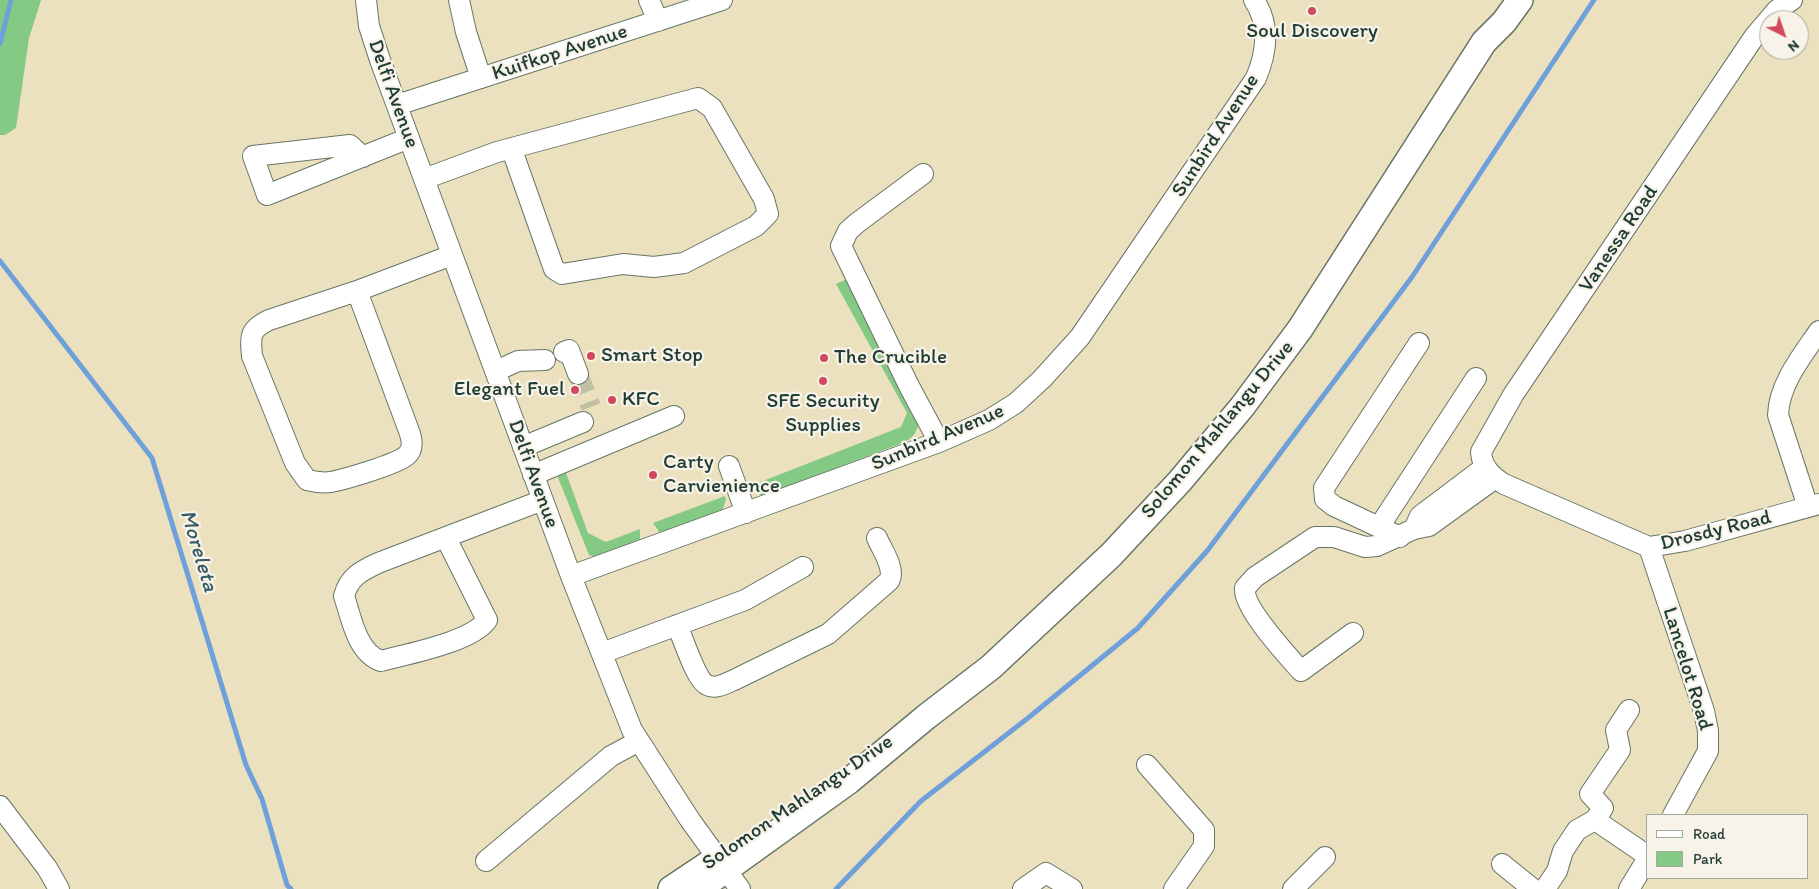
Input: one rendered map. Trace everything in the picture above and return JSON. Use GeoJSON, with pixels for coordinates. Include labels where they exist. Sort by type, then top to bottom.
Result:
{"type":"FeatureCollection","features":[{"type":"Feature","properties":{"kind":"main road","name":"Solomon Mahlangu Drive"},"geometry":{"type":"LineString","coordinates":[[1484,42],[1486,28],[1502,0]]}},
{"type":"Feature","properties":{"kind":"main road","name":"Solomon Mahlangu Drive"},"geometry":{"type":"LineString","coordinates":[[699,889],[729,872],[834,775],[926,717],[991,667],[1104,561],[1180,481],[1242,407],[1300,329],[1414,147],[1484,42],[1504,22],[1520,0]]}},
{"type":"Feature","properties":{"kind":"main road","name":"Solomon Mahlangu Drive"},"geometry":{"type":"LineString","coordinates":[[671,889],[729,872]]}},
{"type":"Feature","properties":{"kind":"street","name":"Delfi Avenue"},"geometry":{"type":"LineString","coordinates":[[366,0],[369,26],[409,138],[571,576],[632,730],[690,820],[729,872]]}},
{"type":"Feature","properties":{"kind":"street"},"geometry":{"type":"LineString","coordinates":[[459,0],[466,32],[481,78]]}},
{"type":"Feature","properties":{"kind":"street"},"geometry":{"type":"LineString","coordinates":[[649,0],[658,21]]}},
{"type":"Feature","properties":{"kind":"street","name":"Kuifkop Avenue"},"geometry":{"type":"LineString","coordinates":[[397,105],[722,0]]}},
{"type":"Feature","properties":{"kind":"street","name":"Sunbird Avenue"},"geometry":{"type":"LineString","coordinates":[[571,576],[939,442],[989,420],[1016,403],[1042,379],[1080,337],[1256,78],[1266,46],[1264,23],[1254,0]]}},
{"type":"Feature","properties":{"kind":"street","name":"Vanessa Road"},"geometry":{"type":"LineString","coordinates":[[1494,477],[1480,452],[1513,395],[1754,37],[1777,10],[1792,0]]}},
{"type":"Feature","properties":{"kind":"street"},"geometry":{"type":"LineString","coordinates":[[424,179],[497,152],[512,150],[698,98],[712,108],[764,199],[768,214],[756,226],[684,263],[654,266],[623,264],[562,274],[554,269],[512,150]]}},
{"type":"Feature","properties":{"kind":"street"},"geometry":{"type":"LineString","coordinates":[[363,157],[350,145],[253,156],[268,195],[363,157],[409,138]]}},
{"type":"Feature","properties":{"kind":"street"},"geometry":{"type":"LineString","coordinates":[[923,174],[857,223],[848,231],[841,246],[939,442]]}},
{"type":"Feature","properties":{"kind":"street"},"geometry":{"type":"LineString","coordinates":[[357,291],[409,431],[411,447],[406,457],[384,466],[331,482],[317,483],[307,480],[295,463],[252,356],[250,340],[258,326],[269,320],[357,291],[452,256]]}},
{"type":"Feature","properties":{"kind":"street"},"geometry":{"type":"LineString","coordinates":[[1813,506],[1778,415],[1787,381],[1819,331]]}},
{"type":"Feature","properties":{"kind":"street"},"geometry":{"type":"LineString","coordinates":[[1407,533],[1379,527],[1334,506],[1325,499],[1324,488],[1419,343]]}},
{"type":"Feature","properties":{"kind":"street"},"geometry":{"type":"LineString","coordinates":[[564,352],[569,350],[578,374]]}},
{"type":"Feature","properties":{"kind":"street"},"geometry":{"type":"LineString","coordinates":[[496,371],[518,361],[545,360]]}},
{"type":"Feature","properties":{"kind":"street"},"geometry":{"type":"LineString","coordinates":[[1379,527],[1476,378]]}},
{"type":"Feature","properties":{"kind":"street"},"geometry":{"type":"LineString","coordinates":[[523,448],[587,415],[594,449]]}},
{"type":"Feature","properties":{"kind":"street"},"geometry":{"type":"LineString","coordinates":[[533,475],[674,416]]}},
{"type":"Feature","properties":{"kind":"street"},"geometry":{"type":"LineString","coordinates":[[729,466],[746,512]]}},
{"type":"Feature","properties":{"kind":"street"},"geometry":{"type":"LineString","coordinates":[[1353,633],[1301,671],[1275,640],[1247,600],[1245,588],[1256,577],[1315,538],[1334,537],[1372,548],[1407,533],[1420,516],[1430,507],[1494,477]]}},
{"type":"Feature","properties":{"kind":"street","name":"Drosdy Road"},"geometry":{"type":"LineString","coordinates":[[1494,477],[1648,547],[1685,541],[1813,506]]}},
{"type":"Feature","properties":{"kind":"street"},"geometry":{"type":"LineString","coordinates":[[446,538],[487,620],[476,631],[458,639],[381,661],[373,658],[366,652],[359,638],[344,596],[346,586],[360,571],[378,562],[543,500]]}},
{"type":"Feature","properties":{"kind":"street"},"geometry":{"type":"LineString","coordinates":[[677,625],[700,678],[708,686],[718,686],[734,680],[828,634],[889,581],[892,576],[891,570],[877,538]]}},
{"type":"Feature","properties":{"kind":"street","name":"Lancelot Road"},"geometry":{"type":"LineString","coordinates":[[1648,547],[1704,711],[1708,731],[1708,751],[1674,814]]}},
{"type":"Feature","properties":{"kind":"street"},"geometry":{"type":"LineString","coordinates":[[602,654],[745,600],[803,568]]}},
{"type":"Feature","properties":{"kind":"street"},"geometry":{"type":"LineString","coordinates":[[1545,889],[1556,872],[1564,851],[1577,830],[1596,820],[1604,808],[1590,794],[1620,750],[1616,730],[1629,710]]}},
{"type":"Feature","properties":{"kind":"street"},"geometry":{"type":"LineString","coordinates":[[486,860],[611,756],[639,741]]}},
{"type":"Feature","properties":{"kind":"street"},"geometry":{"type":"LineString","coordinates":[[1147,765],[1204,830],[1204,846],[1174,889]]}},
{"type":"Feature","properties":{"kind":"street"},"geometry":{"type":"LineString","coordinates":[[0,806],[47,868],[59,889]]}},
{"type":"Feature","properties":{"kind":"street"},"geometry":{"type":"LineString","coordinates":[[1596,820],[1646,856]]}},
{"type":"Feature","properties":{"kind":"street"},"geometry":{"type":"LineString","coordinates":[[1293,889],[1325,858]]}},
{"type":"Feature","properties":{"kind":"street"},"geometry":{"type":"LineString","coordinates":[[1630,889],[1646,861]]}},
{"type":"Feature","properties":{"kind":"street"},"geometry":{"type":"LineString","coordinates":[[1502,864],[1533,889]]}},
{"type":"Feature","properties":{"kind":"street"},"geometry":{"type":"LineString","coordinates":[[1023,889],[1046,873],[1072,889]]}},
{"type":"Feature","properties":{"kind":"green space"},"geometry":{"type":"Polygon","coordinates":[[[0,0],[41,0],[29,38],[16,128],[5,135],[0,135],[0,0]]]}},
{"type":"Feature","properties":{"kind":"green space"},"geometry":{"type":"Polygon","coordinates":[[[847,279],[919,422],[917,429],[909,440],[763,496],[753,491],[750,486],[901,427],[907,413],[836,284],[847,279]]]}},
{"type":"Feature","properties":{"kind":"green space"},"geometry":{"type":"Polygon","coordinates":[[[565,470],[588,533],[606,542],[640,529],[640,541],[597,557],[589,555],[557,475],[565,470]]]}},
{"type":"Feature","properties":{"kind":"green space"},"geometry":{"type":"Polygon","coordinates":[[[725,496],[726,500],[722,511],[660,533],[653,523],[725,496]]]}},
{"type":"Feature","properties":{"kind":"waterway","name":"Moreleta"},"geometry":{"type":"LineString","coordinates":[[0,44],[11,0]]}},
{"type":"Feature","properties":{"kind":"waterway"},"geometry":{"type":"LineString","coordinates":[[836,889],[921,801],[1028,718],[1138,628],[1207,551],[1412,277],[1594,0]]}},
{"type":"Feature","properties":{"kind":"waterway","name":"Moreleta"},"geometry":{"type":"LineString","coordinates":[[0,261],[152,458],[246,765],[262,799],[287,885],[291,889]]}},
{"type":"Feature","properties":{"kind":"tunnel"},"geometry":{"type":"LineString","coordinates":[[578,374],[591,407]]}},
{"type":"Feature","properties":{"kind":"place","name":"Soul Discovery"},"geometry":{"type":"Point","coordinates":[1312,11]}},
{"type":"Feature","properties":{"kind":"place","name":"Smart Stop"},"geometry":{"type":"Point","coordinates":[591,356]}},
{"type":"Feature","properties":{"kind":"place","name":"The Crucible"},"geometry":{"type":"Point","coordinates":[824,358]}},
{"type":"Feature","properties":{"kind":"place","name":"SFE Security Supplies"},"geometry":{"type":"Point","coordinates":[823,381]}},
{"type":"Feature","properties":{"kind":"place","name":"Elegant Fuel"},"geometry":{"type":"Point","coordinates":[575,390]}},
{"type":"Feature","properties":{"kind":"place","name":"KFC"},"geometry":{"type":"Point","coordinates":[612,400]}},
{"type":"Feature","properties":{"kind":"place","name":"Carty Carvienience"},"geometry":{"type":"Point","coordinates":[653,475]}}]}
